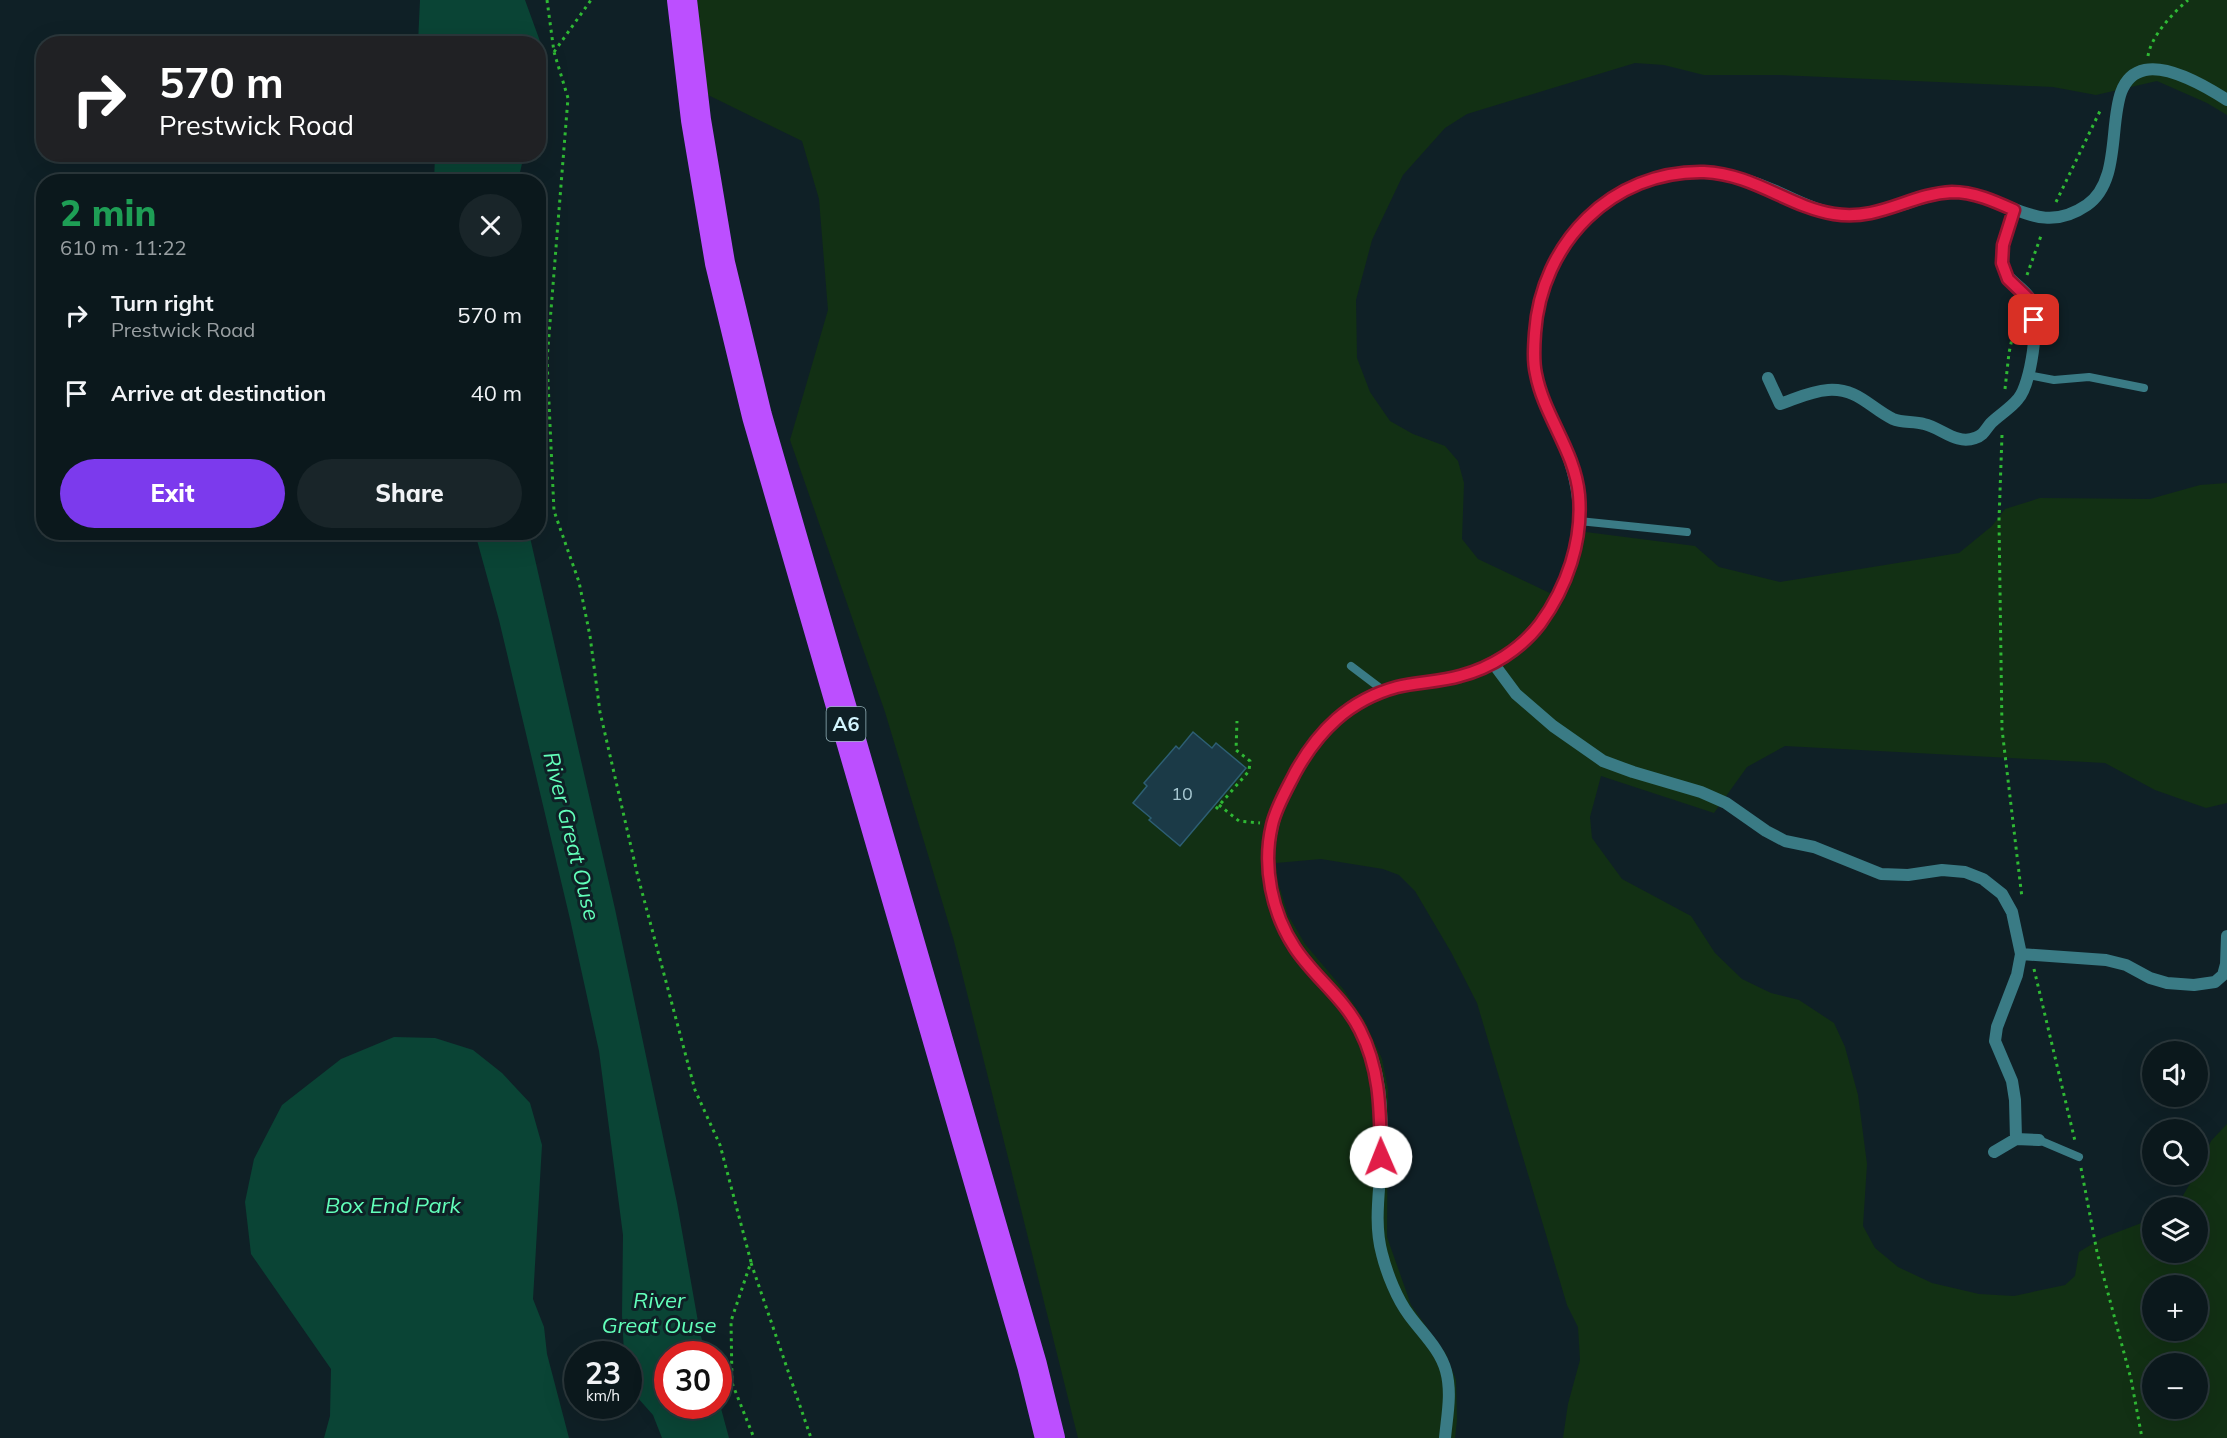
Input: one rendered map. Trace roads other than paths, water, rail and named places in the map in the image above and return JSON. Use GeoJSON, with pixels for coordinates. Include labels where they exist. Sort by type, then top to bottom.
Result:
{"type":"FeatureCollection","features":[{"type":"Feature","properties":{"kind":"highway","name":"A6"},"geometry":{"type":"LineString","coordinates":[[682,0],[696,120],[720,263],[757,416],[1032,1365],[1050,1438]]}},
{"type":"Feature","properties":{"kind":"street"},"geometry":{"type":"LineString","coordinates":[[1445,1438],[1449,1396],[1446,1368],[1430,1341],[1406,1312],[1381,1253],[1377,1218],[1381,1157],[1380,1095],[1374,1062],[1346,1005],[1296,950],[1278,916],[1270,889],[1269,856],[1272,824],[1283,795],[1317,737],[1342,713],[1384,691],[1462,676],[1493,663],[1515,649],[1539,625],[1563,586],[1575,551],[1579,521],[1579,494],[1573,467],[1543,399],[1535,370],[1536,319],[1543,288],[1557,256],[1574,232],[1594,211],[1611,199],[1648,180],[1678,172],[1709,172],[1738,177],[1832,213],[1857,215],[1882,212],[1933,194],[1955,192],[1977,195],[2014,210],[2047,219],[2065,217],[2083,208],[2099,195],[2108,178],[2120,91],[2136,72],[2159,69],[2173,73],[2227,100]]}},
{"type":"Feature","properties":{"kind":"street"},"geometry":{"type":"LineString","coordinates":[[1768,378],[1780,404],[1828,390],[1850,393],[1866,400],[1895,420],[1927,424],[1956,439],[1968,441],[1982,436],[2002,412],[2018,400],[2026,387],[2028,375],[2034,320],[2032,302],[2008,279],[2002,263],[2003,245],[2014,210]]}},
{"type":"Feature","properties":{"kind":"street"},"geometry":{"type":"LineString","coordinates":[[1493,663],[1516,694],[1553,726],[1603,761],[1701,792],[1726,804],[1785,842],[1814,847],[1881,874],[1908,875],[1942,870],[1965,872],[1983,879],[2002,894],[2012,912],[2026,955],[1998,1027],[1995,1041],[2012,1081],[2016,1139]]}},
{"type":"Feature","properties":{"kind":"street"},"geometry":{"type":"LineString","coordinates":[[2026,955],[2106,960],[2126,965],[2150,978],[2167,983],[2194,985],[2215,982],[2223,975],[2227,936]]}},
{"type":"Feature","properties":{"kind":"street"},"geometry":{"type":"LineString","coordinates":[[1994,1152],[2016,1139],[2039,1140]]}},
{"type":"Feature","properties":{"kind":"lane"},"geometry":{"type":"LineString","coordinates":[[2028,375],[2054,380],[2090,377],[2144,388]]}},
{"type":"Feature","properties":{"kind":"lane"},"geometry":{"type":"LineString","coordinates":[[1579,521],[1687,532]]}},
{"type":"Feature","properties":{"kind":"lane"},"geometry":{"type":"LineString","coordinates":[[1351,666],[1384,691]]}},
{"type":"Feature","properties":{"kind":"lane"},"geometry":{"type":"LineString","coordinates":[[2039,1140],[2079,1156]]}},
{"type":"Feature","properties":{"kind":"water"},"geometry":{"type":"Polygon","coordinates":[[[420,0],[525,0],[538,36],[418,36],[420,0]]]}},
{"type":"Feature","properties":{"kind":"water"},"geometry":{"type":"Polygon","coordinates":[[[435,162],[522,162],[520,174],[434,174],[435,162]]]}},
{"type":"Feature","properties":{"kind":"water","name":"River Great Ouse"},"geometry":{"type":"Polygon","coordinates":[[[477,540],[531,540],[615,909],[677,1203],[702,1341],[654,1341],[654,1418],[642,1403],[642,1341],[623,1341],[623,1235],[599,1051],[499,620],[477,540]]]}},
{"type":"Feature","properties":{"kind":"water","name":"Box End Park"},"geometry":{"type":"Polygon","coordinates":[[[394,1037],[435,1038],[473,1050],[502,1073],[530,1103],[542,1145],[533,1299],[544,1327],[547,1354],[569,1438],[324,1438],[330,1416],[331,1369],[251,1254],[245,1202],[254,1159],[282,1105],[341,1059],[394,1037]]]}},
{"type":"Feature","properties":{"kind":"water"},"geometry":{"type":"Polygon","coordinates":[[[655,1419],[724,1419],[729,1438],[662,1438],[655,1419]]]}}]}
